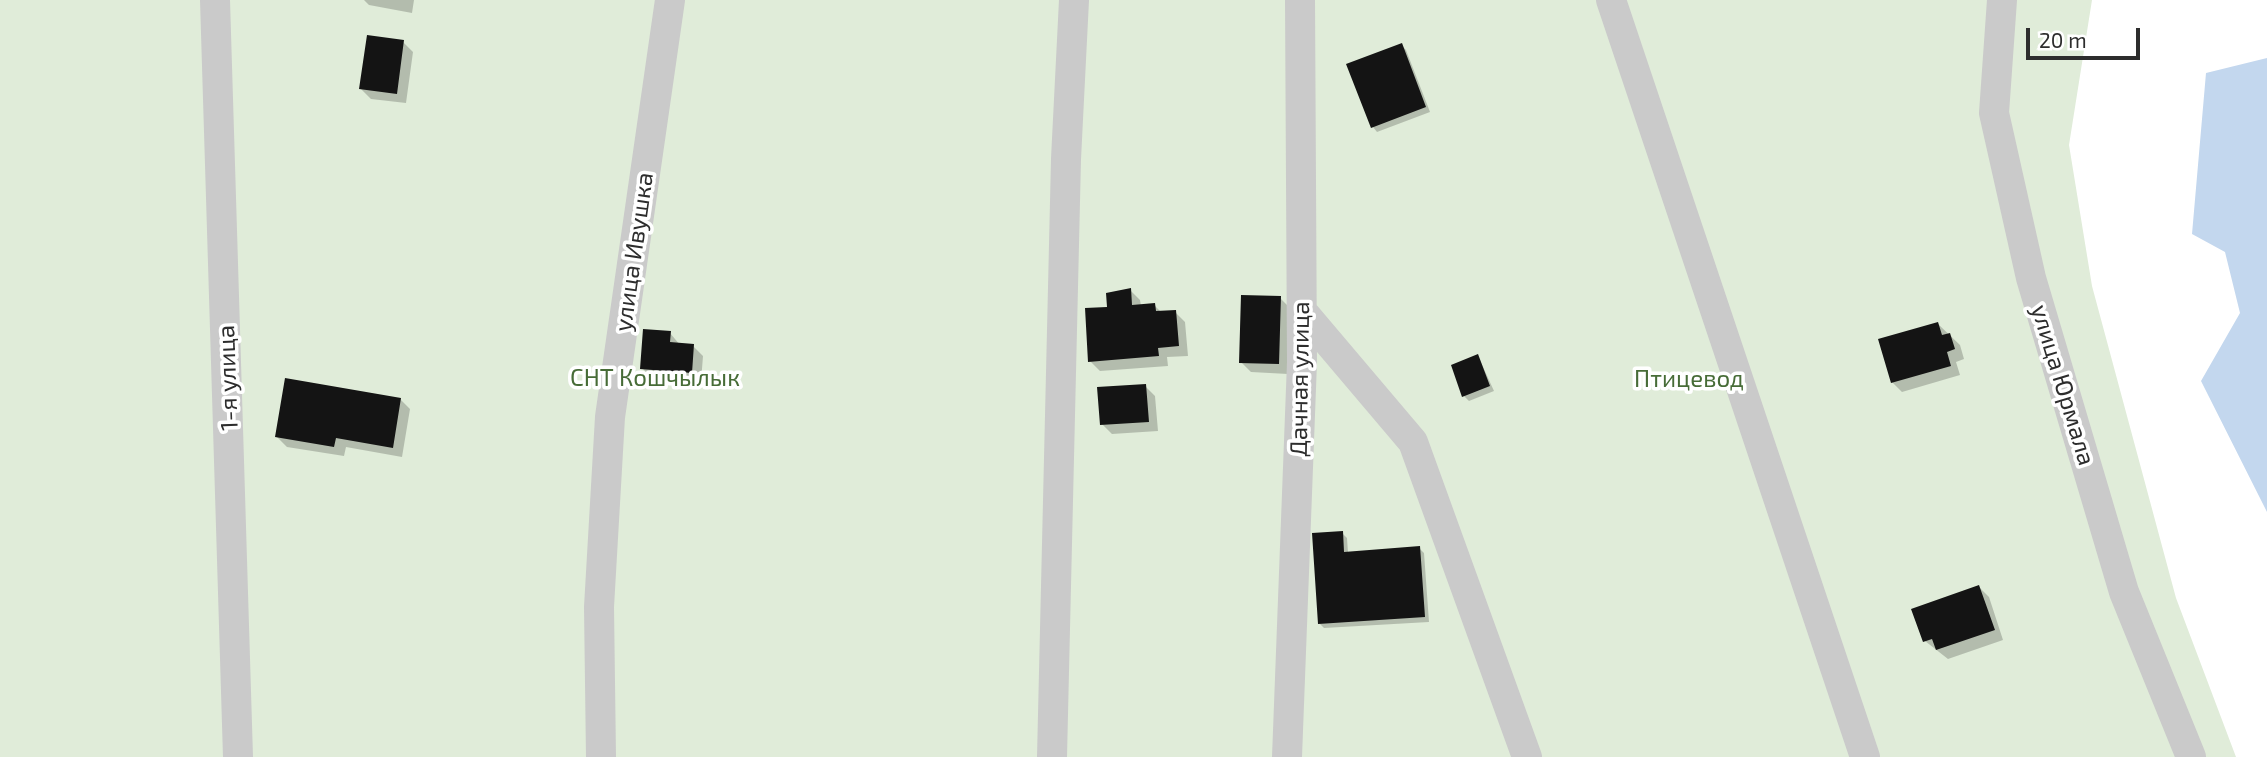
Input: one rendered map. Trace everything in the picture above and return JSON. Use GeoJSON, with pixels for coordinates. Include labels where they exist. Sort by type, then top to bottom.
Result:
{"type":"FeatureCollection","features":[{"type":"Feature","properties":{"kind":"street","name":"1-я улица"},"geometry":{"type":"LineString","coordinates":[[215,0],[238,757]]}},
{"type":"Feature","properties":{"kind":"street","name":"улица Ивушка"},"geometry":{"type":"LineString","coordinates":[[601,757],[599,607],[610,417],[670,0]]}},
{"type":"Feature","properties":{"kind":"street"},"geometry":{"type":"LineString","coordinates":[[1052,757],[1066,159],[1074,0]]}},
{"type":"Feature","properties":{"kind":"street","name":"Дачная улица"},"geometry":{"type":"LineString","coordinates":[[1287,757],[1302,312],[1300,0]]}},
{"type":"Feature","properties":{"kind":"street"},"geometry":{"type":"LineString","coordinates":[[1611,0],[1865,757]]}},
{"type":"Feature","properties":{"kind":"street","name":"улица Юрмала"},"geometry":{"type":"LineString","coordinates":[[2002,0],[1994,113],[2031,278],[2124,592],[2191,757]]}},
{"type":"Feature","properties":{"kind":"street"},"geometry":{"type":"LineString","coordinates":[[1302,312],[1413,442],[1527,757]]}},
{"type":"Feature","properties":{"kind":"green space","name":"СНТ Кошчылык"},"geometry":{"type":"Polygon","coordinates":[[[0,0],[2092,0],[2069,145],[2092,286],[2176,598],[2236,757],[0,757],[0,0]]]}},
{"type":"Feature","properties":{"kind":"water"},"geometry":{"type":"Polygon","coordinates":[[[2267,58],[2267,512],[2201,381],[2240,313],[2225,252],[2192,234],[2206,73],[2267,58]]]}},
{"type":"Feature","properties":{"kind":"building"},"geometry":{"type":"Polygon","coordinates":[[[367,35],[404,40],[397,94],[359,89],[367,35]]]}},
{"type":"Feature","properties":{"kind":"building"},"geometry":{"type":"Polygon","coordinates":[[[1402,43],[1426,107],[1371,128],[1346,64],[1402,43]]]}},
{"type":"Feature","properties":{"kind":"building"},"geometry":{"type":"Polygon","coordinates":[[[1131,288],[1132,305],[1155,303],[1156,311],[1176,310],[1179,346],[1158,348],[1159,356],[1088,362],[1085,308],[1107,307],[1106,293],[1131,288]]]}},
{"type":"Feature","properties":{"kind":"building"},"geometry":{"type":"Polygon","coordinates":[[[1241,295],[1281,296],[1279,364],[1239,363],[1241,295]]]}},
{"type":"Feature","properties":{"kind":"building"},"geometry":{"type":"Polygon","coordinates":[[[1938,322],[1942,335],[1950,333],[1955,349],[1947,352],[1951,366],[1891,383],[1878,339],[1938,322]]]}},
{"type":"Feature","properties":{"kind":"building"},"geometry":{"type":"Polygon","coordinates":[[[643,329],[671,331],[670,342],[694,344],[692,373],[640,369],[643,329]]]}},
{"type":"Feature","properties":{"kind":"building"},"geometry":{"type":"Polygon","coordinates":[[[1478,354],[1490,386],[1462,397],[1451,365],[1478,354]]]}},
{"type":"Feature","properties":{"kind":"building"},"geometry":{"type":"Polygon","coordinates":[[[285,378],[401,398],[393,448],[336,438],[334,447],[275,437],[285,378]]]}},
{"type":"Feature","properties":{"kind":"building"},"geometry":{"type":"Polygon","coordinates":[[[1146,384],[1149,422],[1100,425],[1097,387],[1146,384]]]}},
{"type":"Feature","properties":{"kind":"building"},"geometry":{"type":"Polygon","coordinates":[[[1343,531],[1344,552],[1420,546],[1425,617],[1318,624],[1312,533],[1343,531]]]}},
{"type":"Feature","properties":{"kind":"building"},"geometry":{"type":"Polygon","coordinates":[[[1979,585],[1995,630],[1936,650],[1932,639],[1923,642],[1911,609],[1979,585]]]}},
{"type":"Feature","properties":{"kind":"park label","name":"Птицевод"},"geometry":{"type":"Point","coordinates":[1689,379]}}]}
